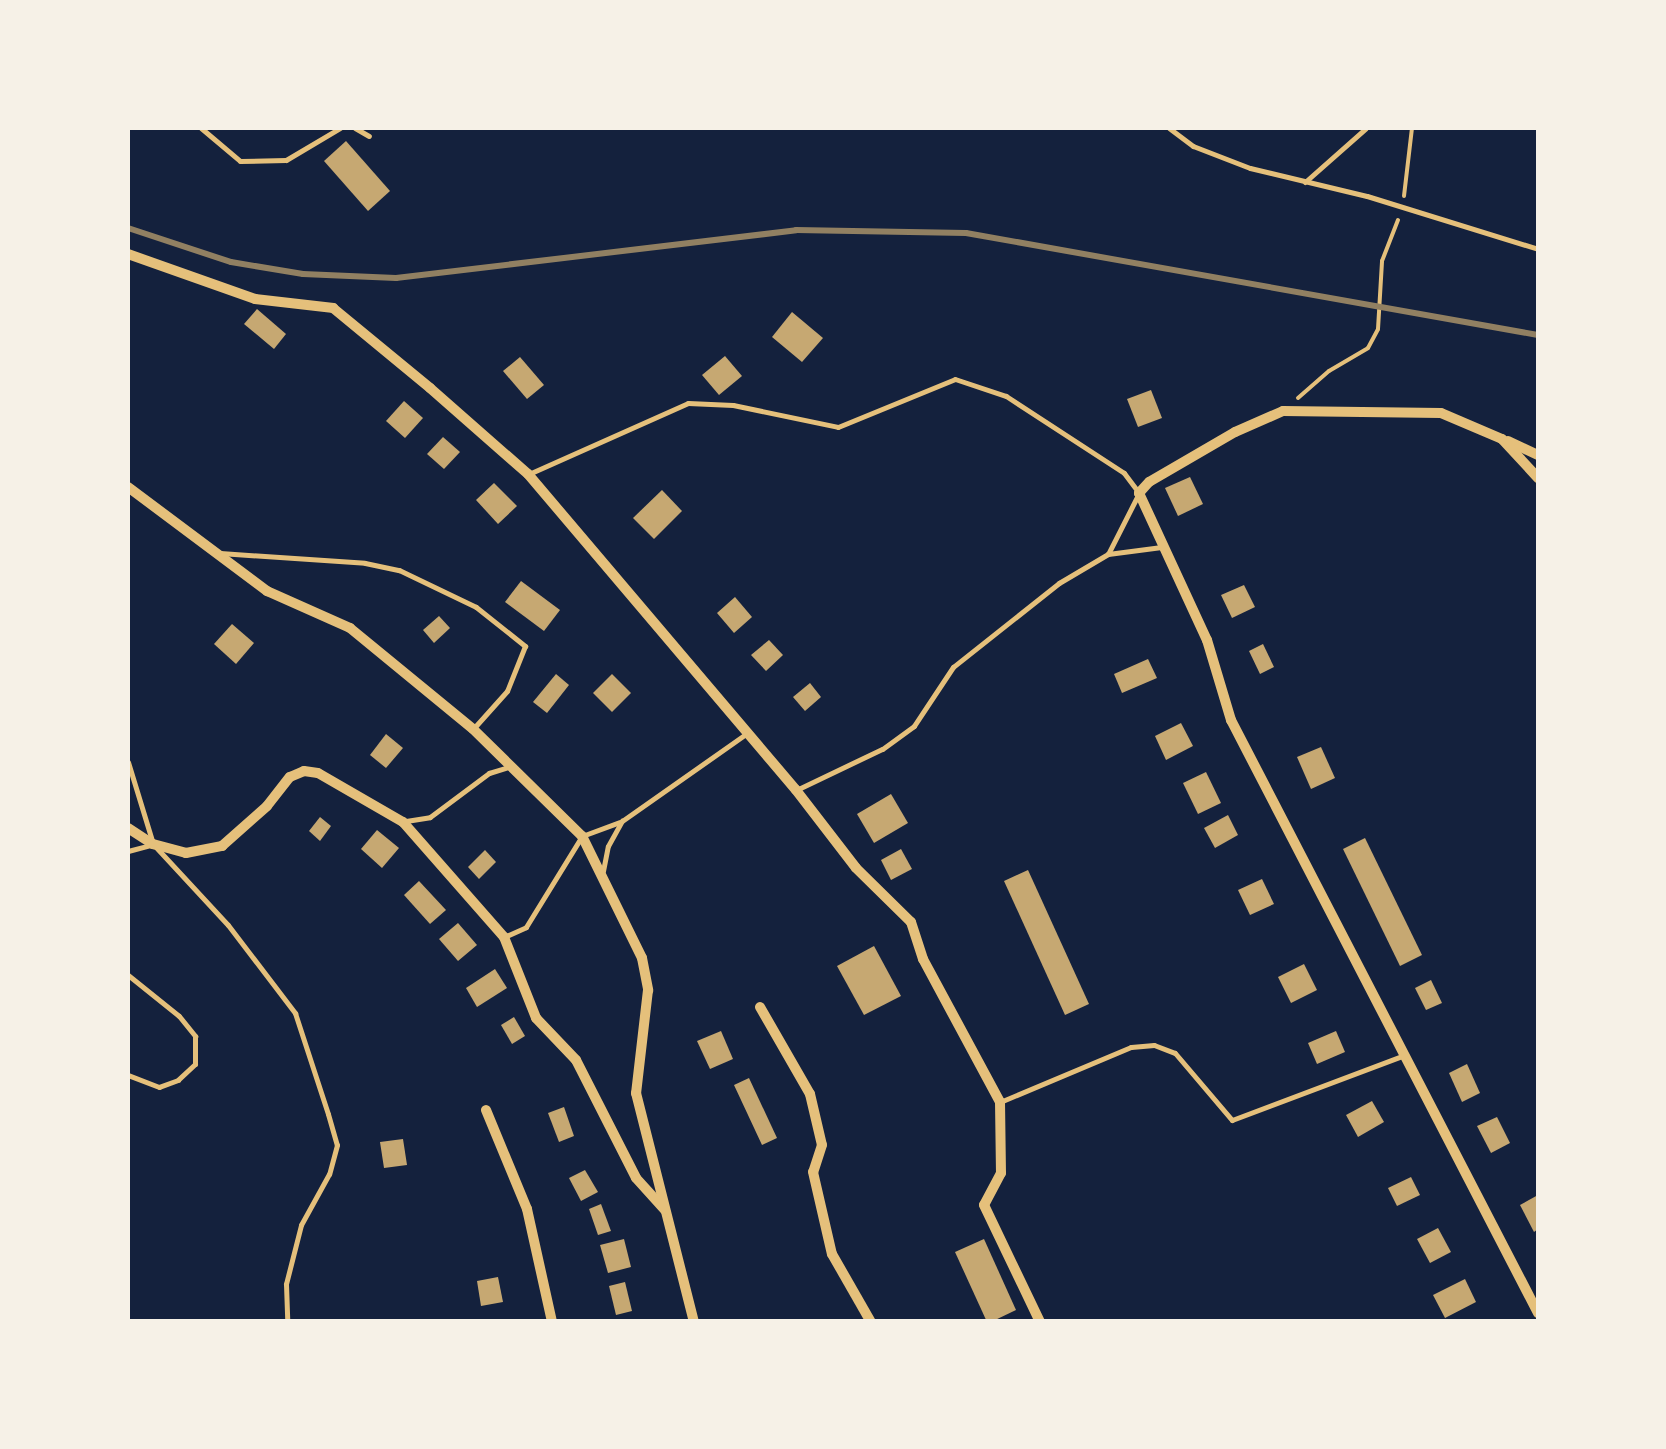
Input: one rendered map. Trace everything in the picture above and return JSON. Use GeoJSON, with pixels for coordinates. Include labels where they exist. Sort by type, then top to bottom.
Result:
{"type":"FeatureCollection","features":[{"type":"Feature","properties":{"kind":"street"},"geometry":{"type":"LineString","coordinates":[[128,254],[256,299],[332,308],[528,474],[796,790],[856,868],[911,922],[922,959],[1000,1102],[1001,1173],[984,1205],[1040,1322]]}},
{"type":"Feature","properties":{"kind":"street"},"geometry":{"type":"LineString","coordinates":[[1538,455],[1441,413],[1283,411],[1235,432],[1150,482],[1139,493],[1207,640],[1231,720],[1538,1313]]}},
{"type":"Feature","properties":{"kind":"street"},"geometry":{"type":"LineString","coordinates":[[1502,439],[1538,478]]}},
{"type":"Feature","properties":{"kind":"street"},"geometry":{"type":"LineString","coordinates":[[128,487],[267,591],[350,628],[473,728],[582,836],[603,871],[642,958],[648,990],[636,1093],[694,1322]]}},
{"type":"Feature","properties":{"kind":"street"},"geometry":{"type":"LineString","coordinates":[[128,828],[153,844],[186,853],[222,846],[266,806],[290,777],[304,771],[318,773],[403,822],[504,937],[536,1018],[576,1060],[636,1178],[669,1214]]}},
{"type":"Feature","properties":{"kind":"street"},"geometry":{"type":"LineString","coordinates":[[760,1007],[810,1094],[822,1145],[813,1172],[832,1254],[871,1322]]}},
{"type":"Feature","properties":{"kind":"street"},"geometry":{"type":"LineString","coordinates":[[486,1110],[526,1210],[552,1322]]}},
{"type":"Feature","properties":{"kind":"lane"},"geometry":{"type":"LineString","coordinates":[[201,128],[240,161],[286,160],[340,128]]}},
{"type":"Feature","properties":{"kind":"lane"},"geometry":{"type":"LineString","coordinates":[[355,128],[369,136]]}},
{"type":"Feature","properties":{"kind":"lane"},"geometry":{"type":"LineString","coordinates":[[1169,128],[1193,146],[1538,249]]}},
{"type":"Feature","properties":{"kind":"lane"},"geometry":{"type":"LineString","coordinates":[[1304,182],[1366,128]]}},
{"type":"Feature","properties":{"kind":"lane"},"geometry":{"type":"LineString","coordinates":[[528,474],[688,403],[733,405],[838,427],[955,379],[1006,396],[1124,473],[1139,493],[1108,554]]}},
{"type":"Feature","properties":{"kind":"lane"},"geometry":{"type":"LineString","coordinates":[[796,790],[882,750],[914,726],[953,667],[1060,583],[1108,554],[1162,548]]}},
{"type":"Feature","properties":{"kind":"lane"},"geometry":{"type":"LineString","coordinates":[[215,552],[365,563],[399,570],[476,607],[525,646],[507,691],[473,728]]}},
{"type":"Feature","properties":{"kind":"lane"},"geometry":{"type":"LineString","coordinates":[[504,937],[526,927],[582,836],[622,822],[747,733]]}},
{"type":"Feature","properties":{"kind":"lane"},"geometry":{"type":"LineString","coordinates":[[128,762],[153,844],[278,985],[295,1013],[337,1145],[329,1174],[301,1225],[286,1284],[287,1322]]}},
{"type":"Feature","properties":{"kind":"lane"},"geometry":{"type":"LineString","coordinates":[[403,822],[430,816],[489,773],[511,766]]}},
{"type":"Feature","properties":{"kind":"lane"},"geometry":{"type":"LineString","coordinates":[[603,871],[608,846],[622,822]]}},
{"type":"Feature","properties":{"kind":"lane"},"geometry":{"type":"LineString","coordinates":[[128,851],[153,844]]}},
{"type":"Feature","properties":{"kind":"lane"},"geometry":{"type":"LineString","coordinates":[[128,976],[179,1016],[195,1036],[195,1064],[178,1080],[159,1087],[128,1075]]}},
{"type":"Feature","properties":{"kind":"lane"},"geometry":{"type":"LineString","coordinates":[[1000,1102],[1131,1047],[1154,1045],[1175,1053],[1232,1120],[1402,1056]]}},
{"type":"Feature","properties":{"kind":"path"},"geometry":{"type":"LineString","coordinates":[[1283,411],[1329,371],[1368,348],[1378,329],[1382,261],[1402,209],[1412,128]]}},
{"type":"Feature","properties":{"kind":"building"},"geometry":{"type":"Polygon","coordinates":[[[346,141],[390,191],[368,211],[324,161],[346,141]]]}},
{"type":"Feature","properties":{"kind":"building"},"geometry":{"type":"Polygon","coordinates":[[[257,309],[286,334],[274,349],[244,324],[257,309]]]}},
{"type":"Feature","properties":{"kind":"building"},"geometry":{"type":"Polygon","coordinates":[[[792,312],[823,338],[802,362],[772,337],[792,312]]]}},
{"type":"Feature","properties":{"kind":"building"},"geometry":{"type":"Polygon","coordinates":[[[725,356],[742,376],[719,395],[702,375],[725,356]]]}},
{"type":"Feature","properties":{"kind":"building"},"geometry":{"type":"Polygon","coordinates":[[[520,357],[544,385],[527,399],[503,371],[520,357]]]}},
{"type":"Feature","properties":{"kind":"building"},"geometry":{"type":"Polygon","coordinates":[[[1151,390],[1162,418],[1138,427],[1127,399],[1151,390]]]}},
{"type":"Feature","properties":{"kind":"building"},"geometry":{"type":"Polygon","coordinates":[[[404,401],[423,418],[405,438],[386,421],[404,401]]]}},
{"type":"Feature","properties":{"kind":"building"},"geometry":{"type":"Polygon","coordinates":[[[443,437],[460,452],[444,469],[427,454],[443,437]]]}},
{"type":"Feature","properties":{"kind":"building"},"geometry":{"type":"Polygon","coordinates":[[[1190,477],[1203,504],[1178,516],[1165,488],[1190,477]]]}},
{"type":"Feature","properties":{"kind":"building"},"geometry":{"type":"Polygon","coordinates":[[[494,483],[517,506],[498,524],[476,500],[494,483]]]}},
{"type":"Feature","properties":{"kind":"building"},"geometry":{"type":"Polygon","coordinates":[[[662,490],[682,511],[654,539],[633,518],[662,490]]]}},
{"type":"Feature","properties":{"kind":"building"},"geometry":{"type":"Polygon","coordinates":[[[521,581],[560,610],[544,631],[505,602],[521,581]]]}},
{"type":"Feature","properties":{"kind":"building"},"geometry":{"type":"Polygon","coordinates":[[[1244,585],[1255,607],[1232,618],[1221,595],[1244,585]]]}},
{"type":"Feature","properties":{"kind":"building"},"geometry":{"type":"Polygon","coordinates":[[[735,597],[752,617],[734,633],[717,613],[735,597]]]}},
{"type":"Feature","properties":{"kind":"building"},"geometry":{"type":"Polygon","coordinates":[[[439,616],[450,628],[434,643],[423,630],[439,616]]]}},
{"type":"Feature","properties":{"kind":"building"},"geometry":{"type":"Polygon","coordinates":[[[232,624],[254,643],[236,664],[214,644],[232,624]]]}},
{"type":"Feature","properties":{"kind":"building"},"geometry":{"type":"Polygon","coordinates":[[[769,640],[783,655],[766,671],[751,655],[769,640]]]}},
{"type":"Feature","properties":{"kind":"building"},"geometry":{"type":"Polygon","coordinates":[[[1263,644],[1274,667],[1260,674],[1249,651],[1263,644]]]}},
{"type":"Feature","properties":{"kind":"building"},"geometry":{"type":"Polygon","coordinates":[[[1148,659],[1157,678],[1122,693],[1114,674],[1148,659]]]}},
{"type":"Feature","properties":{"kind":"building"},"geometry":{"type":"Polygon","coordinates":[[[556,674],[569,685],[547,713],[533,702],[556,674]]]}},
{"type":"Feature","properties":{"kind":"building"},"geometry":{"type":"Polygon","coordinates":[[[612,674],[631,693],[612,712],[593,693],[612,674]]]}},
{"type":"Feature","properties":{"kind":"building"},"geometry":{"type":"Polygon","coordinates":[[[810,683],[821,697],[805,711],[793,697],[810,683]]]}},
{"type":"Feature","properties":{"kind":"building"},"geometry":{"type":"Polygon","coordinates":[[[1181,723],[1193,746],[1166,760],[1155,736],[1181,723]]]}},
{"type":"Feature","properties":{"kind":"building"},"geometry":{"type":"Polygon","coordinates":[[[386,734],[403,748],[386,768],[370,755],[386,734]]]}},
{"type":"Feature","properties":{"kind":"building"},"geometry":{"type":"Polygon","coordinates":[[[1321,747],[1335,778],[1311,789],[1297,757],[1321,747]]]}},
{"type":"Feature","properties":{"kind":"building"},"geometry":{"type":"Polygon","coordinates":[[[1206,772],[1221,803],[1198,814],[1183,783],[1206,772]]]}},
{"type":"Feature","properties":{"kind":"building"},"geometry":{"type":"Polygon","coordinates":[[[891,794],[908,823],[874,843],[857,814],[891,794]]]}},
{"type":"Feature","properties":{"kind":"building"},"geometry":{"type":"Polygon","coordinates":[[[1228,815],[1238,835],[1215,848],[1204,828],[1228,815]]]}},
{"type":"Feature","properties":{"kind":"building"},"geometry":{"type":"Polygon","coordinates":[[[320,817],[331,826],[320,841],[309,831],[320,817]]]}},
{"type":"Feature","properties":{"kind":"building"},"geometry":{"type":"Polygon","coordinates":[[[377,830],[399,848],[382,868],[361,849],[377,830]]]}},
{"type":"Feature","properties":{"kind":"building"},"geometry":{"type":"Polygon","coordinates":[[[1365,838],[1422,955],[1400,966],[1343,849],[1365,838]]]}},
{"type":"Feature","properties":{"kind":"building"},"geometry":{"type":"Polygon","coordinates":[[[901,849],[912,869],[891,880],[881,860],[901,849]]]}},
{"type":"Feature","properties":{"kind":"building"},"geometry":{"type":"Polygon","coordinates":[[[485,850],[496,862],[479,879],[468,867],[485,850]]]}},
{"type":"Feature","properties":{"kind":"building"},"geometry":{"type":"Polygon","coordinates":[[[1028,870],[1089,1004],[1065,1015],[1004,881],[1028,870]]]}},
{"type":"Feature","properties":{"kind":"building"},"geometry":{"type":"Polygon","coordinates":[[[1262,879],[1274,904],[1250,915],[1238,890],[1262,879]]]}},
{"type":"Feature","properties":{"kind":"building"},"geometry":{"type":"Polygon","coordinates":[[[419,881],[446,910],[430,924],[404,895],[419,881]]]}},
{"type":"Feature","properties":{"kind":"building"},"geometry":{"type":"Polygon","coordinates":[[[458,923],[477,945],[458,961],[439,939],[458,923]]]}},
{"type":"Feature","properties":{"kind":"building"},"geometry":{"type":"Polygon","coordinates":[[[874,946],[901,996],[864,1015],[837,966],[874,946]]]}},
{"type":"Feature","properties":{"kind":"building"},"geometry":{"type":"Polygon","coordinates":[[[1304,964],[1317,990],[1291,1003],[1278,977],[1304,964]]]}},
{"type":"Feature","properties":{"kind":"building"},"geometry":{"type":"Polygon","coordinates":[[[495,969],[507,988],[477,1007],[466,988],[495,969]]]}},
{"type":"Feature","properties":{"kind":"building"},"geometry":{"type":"Polygon","coordinates":[[[1431,980],[1442,1003],[1426,1010],[1415,988],[1431,980]]]}},
{"type":"Feature","properties":{"kind":"building"},"geometry":{"type":"Polygon","coordinates":[[[514,1017],[525,1036],[512,1044],[501,1025],[514,1017]]]}},
{"type":"Feature","properties":{"kind":"building"},"geometry":{"type":"Polygon","coordinates":[[[721,1031],[733,1059],[710,1069],[697,1041],[721,1031]]]}},
{"type":"Feature","properties":{"kind":"building"},"geometry":{"type":"Polygon","coordinates":[[[1336,1031],[1345,1052],[1317,1064],[1308,1043],[1336,1031]]]}},
{"type":"Feature","properties":{"kind":"building"},"geometry":{"type":"Polygon","coordinates":[[[1467,1064],[1480,1093],[1462,1102],[1449,1073],[1467,1064]]]}},
{"type":"Feature","properties":{"kind":"building"},"geometry":{"type":"Polygon","coordinates":[[[749,1078],[777,1138],[762,1145],[734,1085],[749,1078]]]}},
{"type":"Feature","properties":{"kind":"building"},"geometry":{"type":"Polygon","coordinates":[[[1372,1101],[1384,1122],[1358,1137],[1346,1115],[1372,1101]]]}},
{"type":"Feature","properties":{"kind":"building"},"geometry":{"type":"Polygon","coordinates":[[[564,1107],[574,1136],[559,1142],[548,1113],[564,1107]]]}},
{"type":"Feature","properties":{"kind":"building"},"geometry":{"type":"Polygon","coordinates":[[[1497,1117],[1510,1143],[1491,1153],[1477,1126],[1497,1117]]]}},
{"type":"Feature","properties":{"kind":"building"},"geometry":{"type":"Polygon","coordinates":[[[403,1139],[407,1165],[384,1168],[380,1142],[403,1139]]]}},
{"type":"Feature","properties":{"kind":"building"},"geometry":{"type":"Polygon","coordinates":[[[585,1170],[598,1192],[581,1201],[569,1178],[585,1170]]]}},
{"type":"Feature","properties":{"kind":"building"},"geometry":{"type":"Polygon","coordinates":[[[1411,1177],[1420,1195],[1397,1206],[1388,1188],[1411,1177]]]}},
{"type":"Feature","properties":{"kind":"building"},"geometry":{"type":"Polygon","coordinates":[[[1538,1195],[1538,1229],[1534,1232],[1520,1205],[1538,1195]]]}},
{"type":"Feature","properties":{"kind":"building"},"geometry":{"type":"Polygon","coordinates":[[[601,1204],[611,1231],[598,1235],[589,1209],[601,1204]]]}},
{"type":"Feature","properties":{"kind":"building"},"geometry":{"type":"Polygon","coordinates":[[[1438,1228],[1451,1252],[1430,1263],[1417,1239],[1438,1228]]]}},
{"type":"Feature","properties":{"kind":"building"},"geometry":{"type":"Polygon","coordinates":[[[624,1239],[631,1267],[608,1273],[600,1245],[624,1239]]]}},
{"type":"Feature","properties":{"kind":"building"},"geometry":{"type":"Polygon","coordinates":[[[984,1239],[1016,1310],[991,1322],[987,1322],[955,1252],[984,1239]]]}},
{"type":"Feature","properties":{"kind":"building"},"geometry":{"type":"Polygon","coordinates":[[[498,1277],[503,1302],[481,1306],[477,1281],[498,1277]]]}},
{"type":"Feature","properties":{"kind":"building"},"geometry":{"type":"Polygon","coordinates":[[[1465,1279],[1476,1302],[1445,1318],[1433,1295],[1465,1279]]]}},
{"type":"Feature","properties":{"kind":"building"},"geometry":{"type":"Polygon","coordinates":[[[625,1282],[632,1311],[616,1315],[609,1286],[625,1282]]]}},
{"type":"Feature","properties":{"kind":"railway"},"geometry":{"type":"LineString","coordinates":[[128,228],[231,262],[303,274],[396,278],[796,230],[966,233],[1538,335]]}}]}
